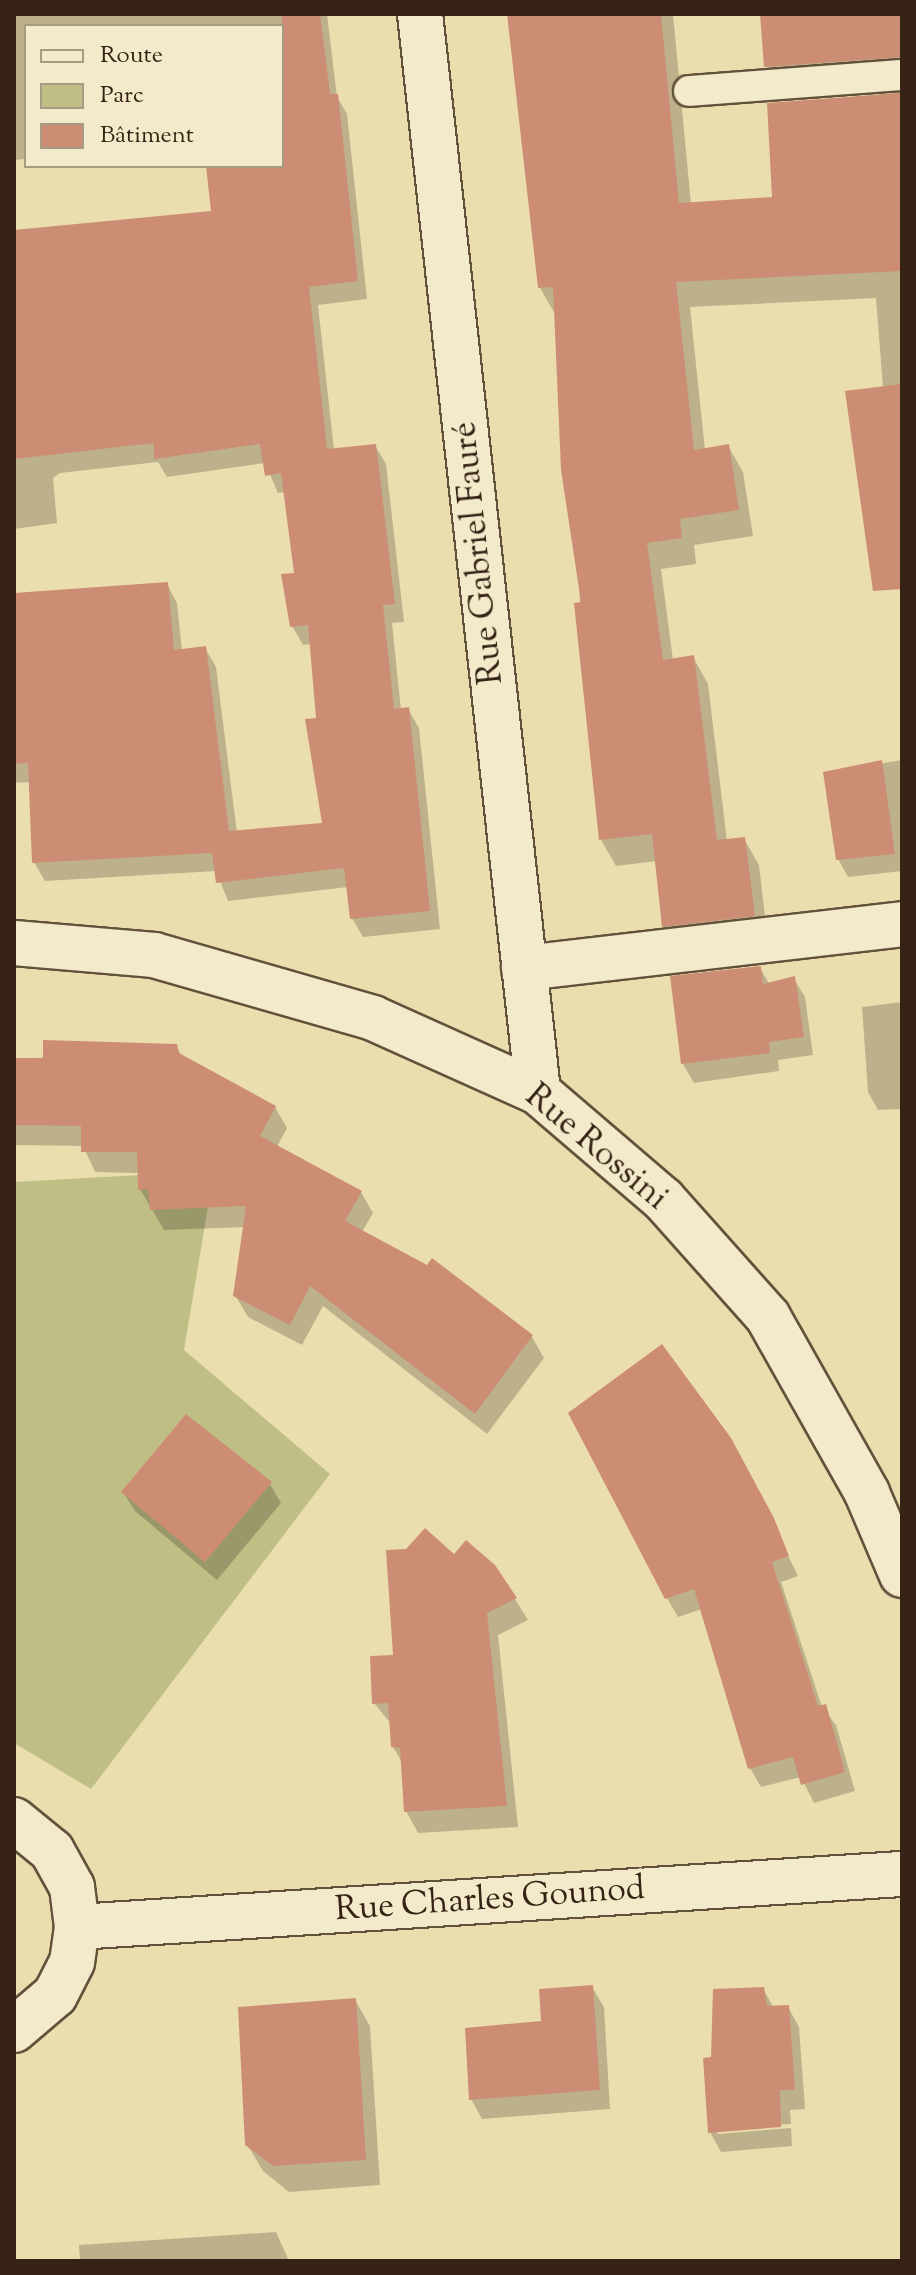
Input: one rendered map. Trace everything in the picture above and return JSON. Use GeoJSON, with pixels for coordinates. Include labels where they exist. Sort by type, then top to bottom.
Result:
{"type":"FeatureCollection","features":[{"type":"Feature","properties":{"kind":"street","name":"Rue Gabriel Fauré"},"geometry":{"type":"LineString","coordinates":[[420,14],[538,1092]]}},
{"type":"Feature","properties":{"kind":"street"},"geometry":{"type":"LineString","coordinates":[[524,968],[902,924]]}},
{"type":"Feature","properties":{"kind":"street","name":"Rue Rossini"},"geometry":{"type":"LineString","coordinates":[[14,943],[154,955],[373,1018],[538,1092],[663,1199],[768,1317],[867,1493],[902,1575]]}},
{"type":"Feature","properties":{"kind":"street"},"geometry":{"type":"LineString","coordinates":[[14,1820],[52,1851],[72,1887],[77,1927],[72,1962],[55,1995],[14,2030]]}},
{"type":"Feature","properties":{"kind":"street","name":"Rue Charles Gounod"},"geometry":{"type":"LineString","coordinates":[[77,1927],[902,1874]]}},
{"type":"Feature","properties":{"kind":"lane"},"geometry":{"type":"LineString","coordinates":[[689,91],[902,75]]}},
{"type":"Feature","properties":{"kind":"green space"},"geometry":{"type":"Polygon","coordinates":[[[214,1171],[184,1350],[330,1474],[91,1789],[14,1743],[14,1182],[214,1171]]]}},
{"type":"Feature","properties":{"kind":"building"},"geometry":{"type":"Polygon","coordinates":[[[282,14],[320,14],[330,94],[338,94],[358,281],[309,287],[327,449],[376,444],[395,604],[383,605],[394,709],[409,707],[430,911],[350,919],[344,868],[216,883],[212,853],[32,863],[28,763],[14,764],[14,593],[168,582],[174,650],[206,646],[229,831],[322,823],[305,719],[316,718],[308,625],[290,627],[281,574],[294,573],[281,473],[265,476],[260,444],[154,459],[154,443],[14,459],[14,230],[211,211],[206,168],[284,168],[282,14]]]}},
{"type":"Feature","properties":{"kind":"building"},"geometry":{"type":"Polygon","coordinates":[[[507,14],[661,14],[679,203],[772,197],[767,103],[902,93],[902,271],[676,282],[694,450],[729,444],[739,510],[680,519],[682,538],[647,543],[663,660],[694,655],[717,840],[745,837],[755,916],[662,927],[652,834],[599,840],[574,603],[581,602],[561,470],[553,287],[538,288],[507,14]]]}},
{"type":"Feature","properties":{"kind":"building"},"geometry":{"type":"Polygon","coordinates":[[[760,14],[902,14],[902,57],[764,67],[760,14]]]}},
{"type":"Feature","properties":{"kind":"building"},"geometry":{"type":"Polygon","coordinates":[[[902,384],[902,589],[873,591],[845,391],[902,384]]]}},
{"type":"Feature","properties":{"kind":"building"},"geometry":{"type":"Polygon","coordinates":[[[882,760],[895,854],[836,860],[823,772],[882,760]]]}},
{"type":"Feature","properties":{"kind":"building"},"geometry":{"type":"Polygon","coordinates":[[[761,966],[763,984],[795,976],[804,1037],[769,1042],[770,1053],[681,1064],[670,976],[761,966]]]}},
{"type":"Feature","properties":{"kind":"building"},"geometry":{"type":"Polygon","coordinates":[[[43,1040],[177,1044],[179,1053],[276,1106],[260,1136],[362,1191],[345,1221],[427,1265],[432,1258],[533,1335],[475,1414],[310,1286],[290,1325],[233,1296],[246,1206],[150,1210],[148,1189],[138,1190],[137,1152],[81,1152],[81,1126],[14,1125],[14,1058],[43,1058],[43,1040]]]}},
{"type":"Feature","properties":{"kind":"building"},"geometry":{"type":"Polygon","coordinates":[[[662,1344],[731,1438],[774,1518],[789,1556],[772,1562],[818,1706],[826,1704],[845,1772],[801,1785],[793,1757],[748,1769],[694,1589],[665,1599],[568,1413],[662,1344]]]}},
{"type":"Feature","properties":{"kind":"building"},"geometry":{"type":"Polygon","coordinates":[[[186,1414],[272,1482],[205,1562],[121,1492],[186,1414]]]}},
{"type":"Feature","properties":{"kind":"building"},"geometry":{"type":"Polygon","coordinates":[[[425,1528],[454,1554],[466,1540],[495,1565],[517,1598],[487,1613],[507,1806],[404,1812],[400,1748],[391,1747],[388,1703],[372,1704],[370,1656],[393,1655],[386,1550],[406,1549],[425,1528]]]}},
{"type":"Feature","properties":{"kind":"building"},"geometry":{"type":"Polygon","coordinates":[[[593,1985],[600,2090],[469,2100],[465,2028],[541,2021],[539,1989],[593,1985]]]}},
{"type":"Feature","properties":{"kind":"building"},"geometry":{"type":"Polygon","coordinates":[[[764,1987],[767,2006],[789,2005],[795,2090],[780,2090],[781,2127],[708,2133],[703,2058],[711,2057],[713,1989],[764,1987]]]}},
{"type":"Feature","properties":{"kind":"building"},"geometry":{"type":"Polygon","coordinates":[[[356,1998],[366,2160],[273,2166],[245,2145],[238,2007],[356,1998]]]}}]}
